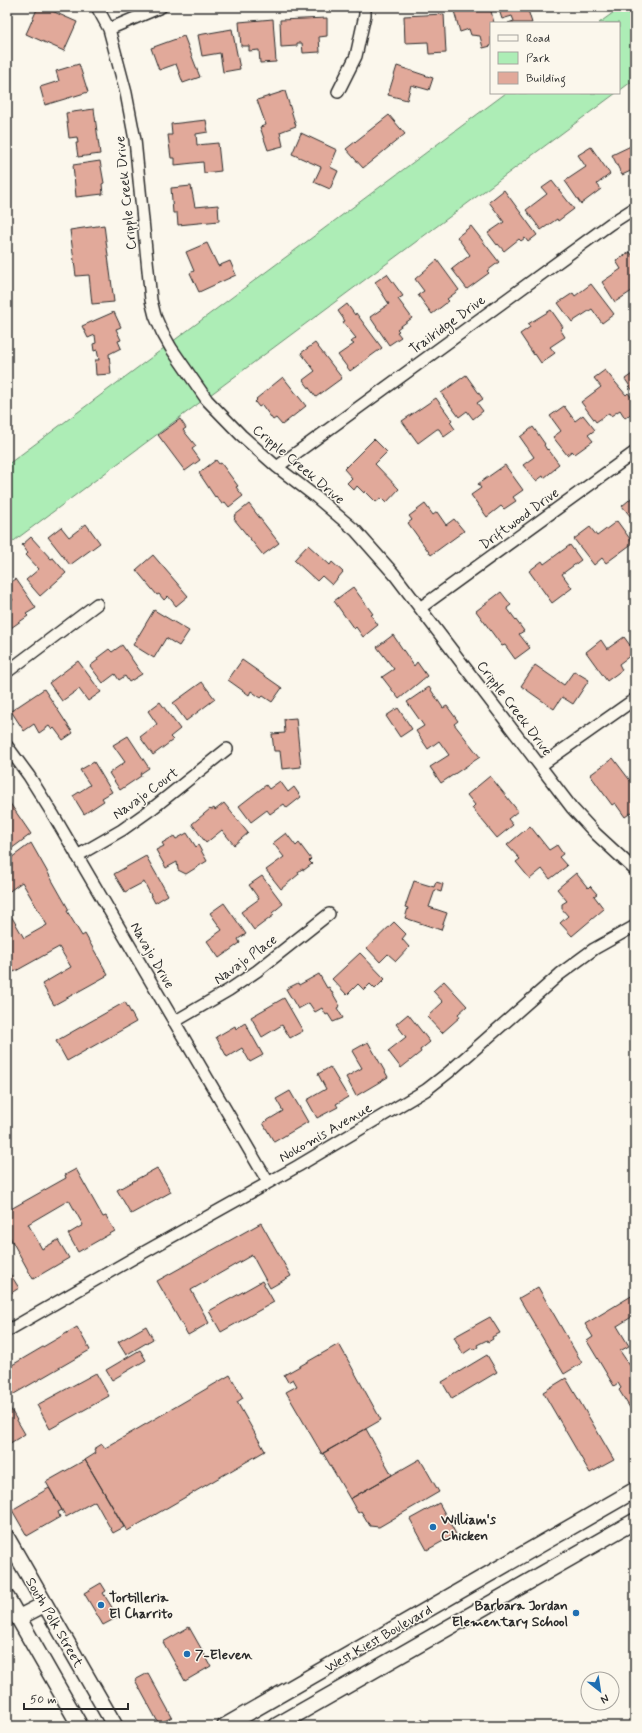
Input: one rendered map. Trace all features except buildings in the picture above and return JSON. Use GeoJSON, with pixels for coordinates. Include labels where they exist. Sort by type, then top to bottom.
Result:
{"type":"FeatureCollection","features":[{"type":"Feature","properties":{"kind":"main road","name":"West Kiest Boulevard"},"geometry":{"type":"LineString","coordinates":[[225,1726],[635,1490]]}},
{"type":"Feature","properties":{"kind":"main road","name":"West Kiest Boulevard"},"geometry":{"type":"LineString","coordinates":[[276,1726],[635,1521]]}},
{"type":"Feature","properties":{"kind":"main road","name":"South Polk Street"},"geometry":{"type":"LineString","coordinates":[[7,1538],[115,1726]]}},
{"type":"Feature","properties":{"kind":"main road"},"geometry":{"type":"LineString","coordinates":[[524,1554],[537,1577]]}},
{"type":"Feature","properties":{"kind":"main road"},"geometry":{"type":"LineString","coordinates":[[7,1598],[80,1726]]}},
{"type":"Feature","properties":{"kind":"main road"},"geometry":{"type":"LineString","coordinates":[[18,1618],[45,1604]]}},
{"type":"Feature","properties":{"kind":"main road"},"geometry":{"type":"LineString","coordinates":[[390,1631],[403,1653]]}},
{"type":"Feature","properties":{"kind":"street","name":"Cripple Creek Drive"},"geometry":{"type":"LineString","coordinates":[[97,7],[108,29],[126,93],[135,140],[151,300],[155,316],[171,348],[207,400],[241,435],[278,468],[316,497],[356,531],[394,574],[577,814],[635,870]]}},
{"type":"Feature","properties":{"kind":"street"},"geometry":{"type":"LineString","coordinates":[[108,29],[162,7]]}},
{"type":"Feature","properties":{"kind":"street"},"geometry":{"type":"LineString","coordinates":[[338,92],[356,56],[365,7]]}},
{"type":"Feature","properties":{"kind":"street","name":"Trailridge Drive"},"geometry":{"type":"LineString","coordinates":[[278,468],[610,224],[635,208]]}},
{"type":"Feature","properties":{"kind":"street","name":"Driftwood Drive"},"geometry":{"type":"LineString","coordinates":[[420,608],[635,452]]}},
{"type":"Feature","properties":{"kind":"street"},"geometry":{"type":"LineString","coordinates":[[7,672],[97,604]]}},
{"type":"Feature","properties":{"kind":"street"},"geometry":{"type":"LineString","coordinates":[[540,766],[635,699]]}},
{"type":"Feature","properties":{"kind":"street","name":"Navajo Drive"},"geometry":{"type":"LineString","coordinates":[[7,746],[29,776],[77,856],[268,1182]]}},
{"type":"Feature","properties":{"kind":"street","name":"Navajo Court"},"geometry":{"type":"LineString","coordinates":[[77,856],[122,830],[154,808],[227,749]]}},
{"type":"Feature","properties":{"kind":"street","name":"Navajo Place"},"geometry":{"type":"LineString","coordinates":[[174,1022],[230,990],[257,971],[329,914]]}},
{"type":"Feature","properties":{"kind":"street","name":"Nokomis Avenue"},"geometry":{"type":"LineString","coordinates":[[7,1331],[395,1110],[426,1090],[449,1072],[560,974],[594,949],[635,926]]}},
{"type":"Feature","properties":{"kind":"green space"},"geometry":{"type":"Polygon","coordinates":[[[621,7],[635,7],[635,79],[620,90],[620,22],[600,22],[621,7]]]}},
{"type":"Feature","properties":{"kind":"green space"},"geometry":{"type":"Polygon","coordinates":[[[505,94],[615,94],[7,546],[7,465],[505,94]]]}},
{"type":"Feature","properties":{"kind":"place","name":"William's Chicken"},"geometry":{"type":"Point","coordinates":[433,1527]}},
{"type":"Feature","properties":{"kind":"place","name":"Tortilleria El Charrito"},"geometry":{"type":"Point","coordinates":[101,1605]}},
{"type":"Feature","properties":{"kind":"place","name":"Barbara Jordan Elementary School"},"geometry":{"type":"Point","coordinates":[576,1613]}},
{"type":"Feature","properties":{"kind":"place","name":"7-Eleven"},"geometry":{"type":"Point","coordinates":[187,1654]}}]}
